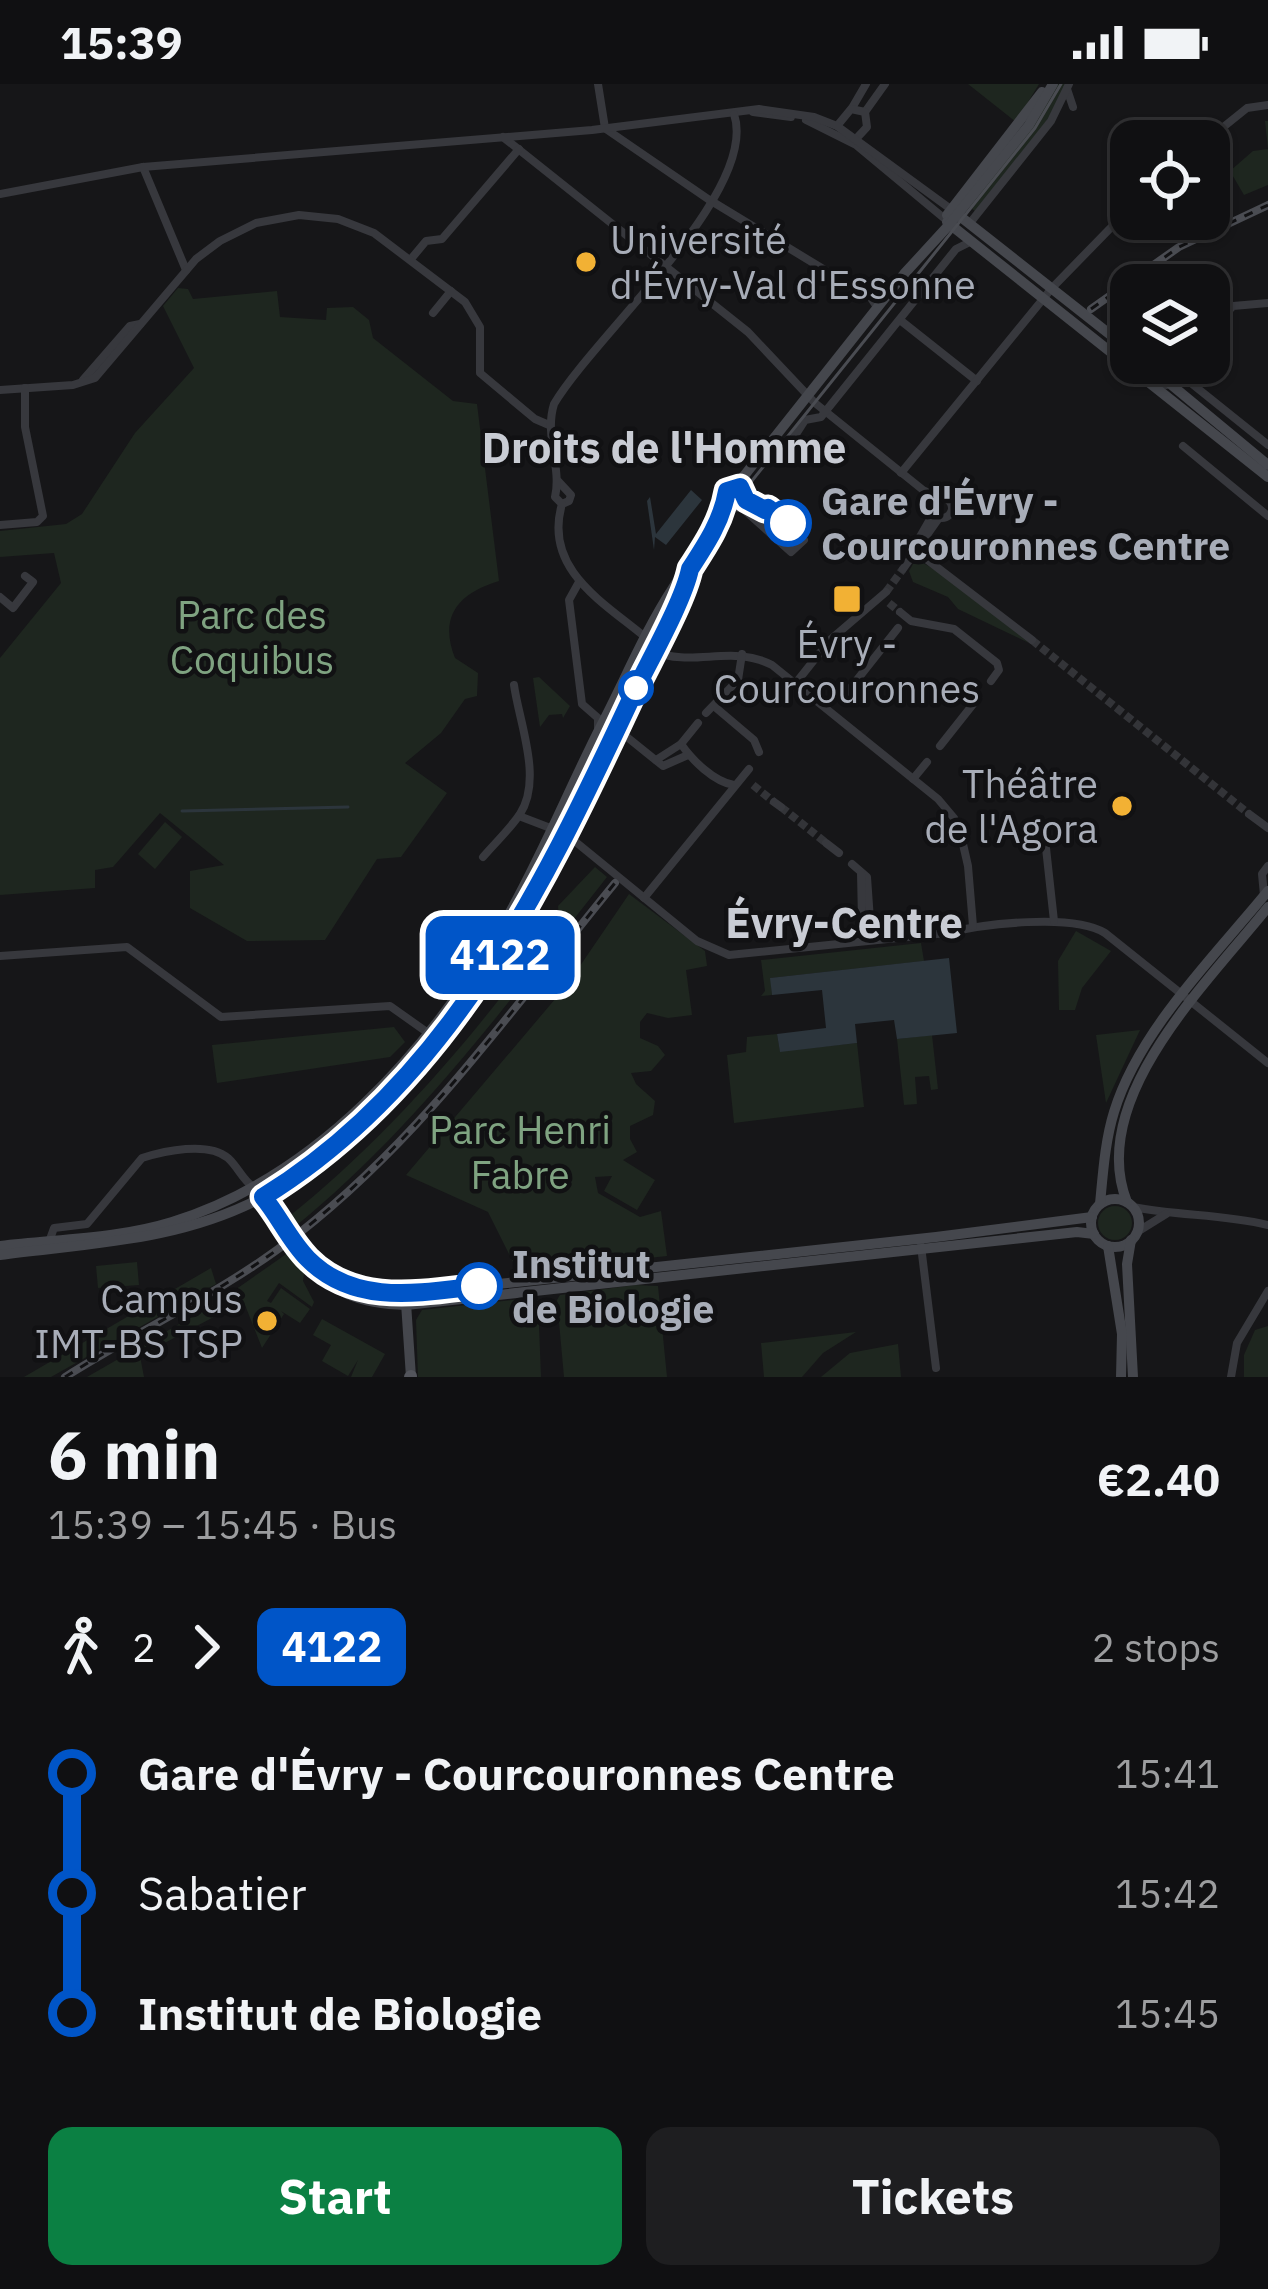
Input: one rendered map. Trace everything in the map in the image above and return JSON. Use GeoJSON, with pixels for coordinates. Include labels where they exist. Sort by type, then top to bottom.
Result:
{"type":"FeatureCollection","features":[{"type":"Feature","properties":{"kind":"main road"},"geometry":{"type":"LineString","coordinates":[[737,505],[725,494],[949,220],[1050,84]]}},
{"type":"Feature","properties":{"kind":"main road"},"geometry":{"type":"LineString","coordinates":[[949,220],[969,225],[1110,333]]}},
{"type":"Feature","properties":{"kind":"main road"},"geometry":{"type":"LineString","coordinates":[[949,220],[1044,300],[1268,464]]}},
{"type":"Feature","properties":{"kind":"main road"},"geometry":{"type":"LineString","coordinates":[[1164,386],[1268,477]]}},
{"type":"Feature","properties":{"kind":"main road"},"geometry":{"type":"LineString","coordinates":[[0,1251],[140,1240],[208,1221],[262,1196],[433,1035],[560,831],[616,729],[690,569],[745,492],[736,486]]}},
{"type":"Feature","properties":{"kind":"main road"},"geometry":{"type":"LineString","coordinates":[[560,831],[596,736],[645,637],[676,582],[690,569]]}},
{"type":"Feature","properties":{"kind":"main road"},"geometry":{"type":"LineString","coordinates":[[1133,1377],[1127,1264],[1139,1219],[1119,1169],[1127,1110],[1149,1058],[1188,999],[1267,898]]}},
{"type":"Feature","properties":{"kind":"main road"},"geometry":{"type":"LineString","coordinates":[[1094,1234],[1092,1217],[1100,1204],[1114,1113],[1128,1075],[1155,1031],[1188,999]]}},
{"type":"Feature","properties":{"kind":"main road"},"geometry":{"type":"LineString","coordinates":[[0,1251],[166,1224],[262,1196]]}},
{"type":"Feature","properties":{"kind":"main road"},"geometry":{"type":"LineString","coordinates":[[262,1196],[306,1257],[346,1286],[405,1299],[921,1244],[1094,1234],[1108,1246],[1120,1315],[1120,1377]]}},
{"type":"Feature","properties":{"kind":"main road"},"geometry":{"type":"LineString","coordinates":[[1100,1204],[1112,1199],[1130,1204]]}},
{"type":"Feature","properties":{"kind":"main road"},"geometry":{"type":"LineString","coordinates":[[921,1244],[1092,1217]]}},
{"type":"Feature","properties":{"kind":"main road"},"geometry":{"type":"LineString","coordinates":[[1108,1246],[1120,1246],[1134,1236]]}},
{"type":"Feature","properties":{"kind":"main road"},"geometry":{"type":"LineString","coordinates":[[405,1299],[411,1377]]}},
{"type":"Feature","properties":{"kind":"street"},"geometry":{"type":"LineString","coordinates":[[598,84],[605,128],[714,202],[871,298],[877,308]]}},
{"type":"Feature","properties":{"kind":"street"},"geometry":{"type":"LineString","coordinates":[[839,127],[866,84]]}},
{"type":"Feature","properties":{"kind":"street"},"geometry":{"type":"LineString","coordinates":[[858,139],[868,124],[865,112],[885,84]]}},
{"type":"Feature","properties":{"kind":"street"},"geometry":{"type":"LineString","coordinates":[[1068,87],[1073,106]]}},
{"type":"Feature","properties":{"kind":"street"},"geometry":{"type":"LineString","coordinates":[[969,225],[1051,121],[1068,87]]}},
{"type":"Feature","properties":{"kind":"street"},"geometry":{"type":"LineString","coordinates":[[1230,122],[1247,108],[1268,105]]}},
{"type":"Feature","properties":{"kind":"street"},"geometry":{"type":"LineString","coordinates":[[852,108],[865,112]]}},
{"type":"Feature","properties":{"kind":"street"},"geometry":{"type":"LineString","coordinates":[[0,194],[143,167],[781,110],[839,127],[949,220]]}},
{"type":"Feature","properties":{"kind":"street"},"geometry":{"type":"LineString","coordinates":[[751,112],[839,127],[949,220]]}},
{"type":"Feature","properties":{"kind":"street"},"geometry":{"type":"LineString","coordinates":[[734,114],[739,128],[735,155],[714,202],[558,398],[549,425],[559,486],[571,497],[562,504],[559,515],[564,558],[579,582],[645,637],[653,651],[679,658],[742,655],[767,663],[834,709],[954,818]]}},
{"type":"Feature","properties":{"kind":"street"},"geometry":{"type":"LineString","coordinates":[[502,137],[748,332],[825,412],[922,490],[948,500],[949,516],[935,513],[922,490]]}},
{"type":"Feature","properties":{"kind":"street"},"geometry":{"type":"LineString","coordinates":[[411,259],[426,241],[442,239],[519,149]]}},
{"type":"Feature","properties":{"kind":"street"},"geometry":{"type":"LineString","coordinates":[[143,167],[186,270]]}},
{"type":"Feature","properties":{"kind":"street"},"geometry":{"type":"LineString","coordinates":[[0,390],[81,383],[130,326],[140,324],[186,270],[220,241],[239,230],[299,215],[358,226],[451,291],[477,318],[481,339],[477,368],[502,394],[549,425]]}},
{"type":"Feature","properties":{"kind":"street"},"geometry":{"type":"LineString","coordinates":[[901,473],[1052,288],[1110,229]]}},
{"type":"Feature","properties":{"kind":"street"},"geometry":{"type":"LineString","coordinates":[[790,445],[806,420],[821,417],[956,249],[970,242]]}},
{"type":"Feature","properties":{"kind":"street"},"geometry":{"type":"LineString","coordinates":[[433,313],[451,291]]}},
{"type":"Feature","properties":{"kind":"street"},"geometry":{"type":"LineString","coordinates":[[1230,310],[1268,303]]}},
{"type":"Feature","properties":{"kind":"street"},"geometry":{"type":"LineString","coordinates":[[900,320],[977,381]]}},
{"type":"Feature","properties":{"kind":"street"},"geometry":{"type":"LineString","coordinates":[[1192,384],[1268,445]]}},
{"type":"Feature","properties":{"kind":"street"},"geometry":{"type":"LineString","coordinates":[[0,526],[37,522],[44,515],[25,427],[25,388]]}},
{"type":"Feature","properties":{"kind":"street"},"geometry":{"type":"LineString","coordinates":[[1183,446],[1268,515]]}},
{"type":"Feature","properties":{"kind":"street"},"geometry":{"type":"LineString","coordinates":[[910,556],[940,498]]}},
{"type":"Feature","properties":{"kind":"street"},"geometry":{"type":"LineString","coordinates":[[737,505],[768,508],[804,540],[791,552],[737,505]]}},
{"type":"Feature","properties":{"kind":"street"},"geometry":{"type":"LineString","coordinates":[[757,520],[765,510]]}},
{"type":"Feature","properties":{"kind":"street"},"geometry":{"type":"LineString","coordinates":[[910,556],[932,563],[1032,640]]}},
{"type":"Feature","properties":{"kind":"street"},"geometry":{"type":"LineString","coordinates":[[910,556],[932,563]]}},
{"type":"Feature","properties":{"kind":"street"},"geometry":{"type":"LineString","coordinates":[[0,597],[13,608],[33,582],[26,576]]}},
{"type":"Feature","properties":{"kind":"street"},"geometry":{"type":"LineString","coordinates":[[579,582],[569,600],[582,704],[598,718],[596,736]]}},
{"type":"Feature","properties":{"kind":"street"},"geometry":{"type":"LineString","coordinates":[[795,684],[837,633],[885,598]]}},
{"type":"Feature","properties":{"kind":"street"},"geometry":{"type":"LineString","coordinates":[[845,694],[901,621],[960,632],[998,663],[991,681]]}},
{"type":"Feature","properties":{"kind":"street"},"geometry":{"type":"LineString","coordinates":[[742,655],[738,680],[710,710],[754,740],[759,752]]}},
{"type":"Feature","properties":{"kind":"street"},"geometry":{"type":"LineString","coordinates":[[483,857],[526,803],[528,777],[514,685]]}},
{"type":"Feature","properties":{"kind":"street"},"geometry":{"type":"LineString","coordinates":[[940,746],[978,698]]}},
{"type":"Feature","properties":{"kind":"street"},"geometry":{"type":"LineString","coordinates":[[656,760],[681,744],[698,723]]}},
{"type":"Feature","properties":{"kind":"street"},"geometry":{"type":"LineString","coordinates":[[616,729],[667,767],[688,755]]}},
{"type":"Feature","properties":{"kind":"street"},"geometry":{"type":"LineString","coordinates":[[681,744],[688,755],[733,783],[753,785]]}},
{"type":"Feature","properties":{"kind":"street"},"geometry":{"type":"LineString","coordinates":[[914,779],[927,762]]}},
{"type":"Feature","properties":{"kind":"street"},"geometry":{"type":"LineString","coordinates":[[644,898],[749,769]]}},
{"type":"Feature","properties":{"kind":"street"},"geometry":{"type":"LineString","coordinates":[[519,816],[560,831],[719,953],[946,933],[973,926],[1082,922],[1099,929],[1268,1063]]}},
{"type":"Feature","properties":{"kind":"street"},"geometry":{"type":"LineString","coordinates":[[1258,817],[1268,828]]}},
{"type":"Feature","properties":{"kind":"street"},"geometry":{"type":"LineString","coordinates":[[960,831],[973,926]]}},
{"type":"Feature","properties":{"kind":"street"},"geometry":{"type":"LineString","coordinates":[[1046,839],[1054,921]]}},
{"type":"Feature","properties":{"kind":"street"},"geometry":{"type":"LineString","coordinates":[[826,843],[838,854]]}},
{"type":"Feature","properties":{"kind":"street"},"geometry":{"type":"LineString","coordinates":[[851,864],[860,871],[866,920]]}},
{"type":"Feature","properties":{"kind":"street"},"geometry":{"type":"LineString","coordinates":[[1267,898],[1262,874],[1268,866]]}},
{"type":"Feature","properties":{"kind":"street"},"geometry":{"type":"LineString","coordinates":[[0,956],[128,947],[221,1017],[390,1006],[433,1035]]}},
{"type":"Feature","properties":{"kind":"street"},"geometry":{"type":"LineString","coordinates":[[50,1240],[54,1228],[87,1224],[142,1158],[204,1149],[217,1152],[262,1196]]}},
{"type":"Feature","properties":{"kind":"street"},"geometry":{"type":"LineString","coordinates":[[1130,1204],[1167,1214],[1215,1214],[1268,1225]]}},
{"type":"Feature","properties":{"kind":"street"},"geometry":{"type":"LineString","coordinates":[[1134,1236],[1167,1214]]}},
{"type":"Feature","properties":{"kind":"street"},"geometry":{"type":"LineString","coordinates":[[921,1244],[936,1368]]}},
{"type":"Feature","properties":{"kind":"street"},"geometry":{"type":"LineString","coordinates":[[1232,1377],[1237,1343],[1268,1291]]}},
{"type":"Feature","properties":{"kind":"green space"},"geometry":{"type":"Polygon","coordinates":[[[968,84],[1039,84],[1016,122],[968,84]]]}},
{"type":"Feature","properties":{"kind":"green space"},"geometry":{"type":"Polygon","coordinates":[[[1057,84],[1067,84],[1046,122],[975,211],[968,206],[1038,119],[1057,84]]]}},
{"type":"Feature","properties":{"kind":"green space"},"geometry":{"type":"Polygon","coordinates":[[[1268,149],[1268,185],[1244,195],[1230,171],[1253,151],[1268,149]]]}},
{"type":"Feature","properties":{"kind":"green space","name":"Parc des Coquibus"},"geometry":{"type":"Polygon","coordinates":[[[178,288],[188,289],[193,299],[277,291],[280,317],[326,320],[327,308],[353,307],[369,320],[373,338],[453,401],[477,404],[499,581],[463,599],[449,630],[455,658],[478,673],[477,696],[465,699],[441,733],[405,763],[447,793],[401,857],[377,859],[325,940],[247,941],[190,908],[190,871],[224,865],[160,813],[113,867],[95,870],[95,888],[0,895],[0,658],[61,583],[54,553],[0,557],[0,531],[66,524],[82,514],[135,433],[194,368],[163,306],[178,288]]]}},
{"type":"Feature","properties":{"kind":"green space"},"geometry":{"type":"Polygon","coordinates":[[[923,563],[1029,643],[913,582],[909,571],[913,564],[923,563]]]}},
{"type":"Feature","properties":{"kind":"green space"},"geometry":{"type":"Polygon","coordinates":[[[539,677],[570,706],[563,718],[562,714],[549,715],[540,727],[533,678],[539,677]]]}},
{"type":"Feature","properties":{"kind":"green space"},"geometry":{"type":"Polygon","coordinates":[[[165,822],[182,837],[155,869],[138,854],[165,822]]]}},
{"type":"Feature","properties":{"kind":"green space"},"geometry":{"type":"Polygon","coordinates":[[[595,867],[607,877],[459,1062],[380,1149],[292,1229],[286,1219],[362,1152],[466,1040],[559,919],[558,906],[595,867]]]}},
{"type":"Feature","properties":{"kind":"green space","name":"Parc Henri Fabre"},"geometry":{"type":"Polygon","coordinates":[[[629,894],[705,951],[707,966],[686,970],[692,1015],[668,1018],[647,1013],[640,1022],[640,1038],[665,1055],[651,1071],[631,1073],[655,1101],[653,1115],[630,1126],[637,1152],[623,1160],[655,1180],[637,1210],[604,1191],[612,1176],[595,1177],[598,1193],[640,1217],[661,1211],[667,1256],[518,1272],[488,1212],[406,1175],[567,985],[629,894]]]}},
{"type":"Feature","properties":{"kind":"green space"},"geometry":{"type":"Polygon","coordinates":[[[1076,931],[1111,951],[1082,988],[1075,1010],[1059,1010],[1058,961],[1076,931]]]}},
{"type":"Feature","properties":{"kind":"green space"},"geometry":{"type":"Polygon","coordinates":[[[921,943],[924,961],[771,978],[772,995],[761,996],[765,991],[761,960],[921,943]]]}},
{"type":"Feature","properties":{"kind":"green space"},"geometry":{"type":"Polygon","coordinates":[[[394,1027],[405,1042],[390,1057],[217,1083],[212,1045],[394,1027]]]}},
{"type":"Feature","properties":{"kind":"green space"},"geometry":{"type":"Polygon","coordinates":[[[1140,1030],[1106,1103],[1096,1035],[1140,1030]]]}},
{"type":"Feature","properties":{"kind":"green space"},"geometry":{"type":"Polygon","coordinates":[[[777,1034],[780,1051],[857,1043],[864,1107],[734,1123],[727,1055],[746,1052],[747,1037],[777,1034]]]}},
{"type":"Feature","properties":{"kind":"green space"},"geometry":{"type":"Polygon","coordinates":[[[932,1035],[938,1089],[931,1090],[929,1076],[915,1077],[917,1104],[904,1105],[897,1039],[932,1035]]]}},
{"type":"Feature","properties":{"kind":"green space"},"geometry":{"type":"Polygon","coordinates":[[[1115,1206],[1127,1211],[1132,1223],[1127,1235],[1115,1240],[1103,1235],[1098,1223],[1103,1211],[1115,1206]]]}},
{"type":"Feature","properties":{"kind":"green space"},"geometry":{"type":"Polygon","coordinates":[[[292,1250],[305,1267],[303,1281],[314,1302],[312,1307],[279,1283],[267,1301],[271,1303],[281,1288],[310,1309],[300,1323],[281,1311],[284,1314],[262,1348],[243,1300],[236,1304],[232,1292],[292,1250]]]}},
{"type":"Feature","properties":{"kind":"green space"},"geometry":{"type":"Polygon","coordinates":[[[137,1262],[139,1285],[98,1288],[96,1266],[137,1262]]]}},
{"type":"Feature","properties":{"kind":"green space"},"geometry":{"type":"Polygon","coordinates":[[[211,1268],[216,1284],[51,1377],[24,1377],[211,1268]]]}},
{"type":"Feature","properties":{"kind":"green space"},"geometry":{"type":"Polygon","coordinates":[[[658,1286],[667,1377],[564,1377],[560,1295],[658,1286]]]}},
{"type":"Feature","properties":{"kind":"green space"},"geometry":{"type":"Polygon","coordinates":[[[223,1299],[227,1310],[140,1356],[144,1377],[87,1377],[223,1299]]]}},
{"type":"Feature","properties":{"kind":"green space","name":"Parc Henri Fabre"},"geometry":{"type":"Polygon","coordinates":[[[538,1300],[541,1377],[418,1377],[416,1320],[422,1310],[538,1300]]]}},
{"type":"Feature","properties":{"kind":"green space"},"geometry":{"type":"Polygon","coordinates":[[[322,1319],[385,1354],[372,1377],[351,1377],[358,1360],[348,1376],[322,1361],[331,1345],[313,1335],[322,1319]]]}},
{"type":"Feature","properties":{"kind":"green space"},"geometry":{"type":"Polygon","coordinates":[[[1268,1326],[1268,1377],[1244,1377],[1244,1355],[1255,1330],[1268,1326]]]}},
{"type":"Feature","properties":{"kind":"green space"},"geometry":{"type":"Polygon","coordinates":[[[856,1332],[823,1353],[802,1377],[764,1377],[761,1343],[856,1332]]]}},
{"type":"Feature","properties":{"kind":"green space"},"geometry":{"type":"Polygon","coordinates":[[[898,1344],[901,1377],[821,1377],[850,1353],[898,1344]]]}},
{"type":"Feature","properties":{"kind":"shaded area"},"geometry":{"type":"Polygon","coordinates":[[[691,490],[702,500],[666,545],[655,537],[654,550],[647,501],[650,497],[656,534],[691,490]]]}},
{"type":"Feature","properties":{"kind":"shaded area"},"geometry":{"type":"Polygon","coordinates":[[[949,958],[957,1033],[897,1039],[894,1020],[855,1024],[857,1043],[780,1052],[777,1034],[826,1028],[822,990],[772,995],[770,978],[949,958]]]}},
{"type":"Feature","properties":{"kind":"waterway"},"geometry":{"type":"LineString","coordinates":[[182,811],[348,807]]}},
{"type":"Feature","properties":{"kind":"tunnel"},"geometry":{"type":"LineString","coordinates":[[886,592],[903,569]]}},
{"type":"Feature","properties":{"kind":"tunnel"},"geometry":{"type":"LineString","coordinates":[[889,603],[900,612]]}},
{"type":"Feature","properties":{"kind":"tunnel"},"geometry":{"type":"LineString","coordinates":[[1032,640],[1249,814]]}},
{"type":"Feature","properties":{"kind":"tunnel"},"geometry":{"type":"LineString","coordinates":[[753,785],[774,802]]}},
{"type":"Feature","properties":{"kind":"tunnel"},"geometry":{"type":"LineString","coordinates":[[781,807],[826,843]]}},
{"type":"Feature","properties":{"kind":"tunnel"},"geometry":{"type":"LineString","coordinates":[[862,920],[864,933]]}},
{"type":"Feature","properties":{"kind":"tram line"},"geometry":{"type":"LineString","coordinates":[[751,482],[1035,128],[1061,84]]}},
{"type":"Feature","properties":{"kind":"railway"},"geometry":{"type":"LineString","coordinates":[[1091,309],[1179,247],[1268,205]]}},
{"type":"Feature","properties":{"kind":"railway"},"geometry":{"type":"LineString","coordinates":[[65,1377],[242,1274],[344,1196],[466,1068],[615,883]]}},
{"type":"Feature","properties":{"kind":"bus line","name":"4122"},"geometry":{"type":"LineString","coordinates":[[479,1286],[405,1294],[346,1286],[306,1257],[263,1197],[342,1141],[391,1095],[489,971],[566,834],[690,569],[713,533],[727,491],[740,487],[746,500],[788,523]]}},
{"type":"Feature","properties":{"kind":"place","name":"Université d'Évry-Val d'Essonne"},"geometry":{"type":"Point","coordinates":[586,262]}},
{"type":"Feature","properties":{"kind":"place","name":"Gare d'Évry - Courcouronnes Centre"},"geometry":{"type":"Point","coordinates":[788,523]}},
{"type":"Feature","properties":{"kind":"place","name":"Évry - Courcouronnes"},"geometry":{"type":"Point","coordinates":[847,599]}},
{"type":"Feature","properties":{"kind":"place","name":"Théâtre de l'Agora"},"geometry":{"type":"Point","coordinates":[1122,806]}},
{"type":"Feature","properties":{"kind":"place","name":"Institut de Biologie"},"geometry":{"type":"Point","coordinates":[479,1286]}},
{"type":"Feature","properties":{"kind":"place","name":"Campus IMT-BS TSP"},"geometry":{"type":"Point","coordinates":[267,1321]}},
{"type":"Feature","properties":{"kind":"district","name":"Droits de l'Homme"},"geometry":{"type":"Point","coordinates":[664,448]}},
{"type":"Feature","properties":{"kind":"district","name":"Évry-Centre"},"geometry":{"type":"Point","coordinates":[844,923]}}]}
